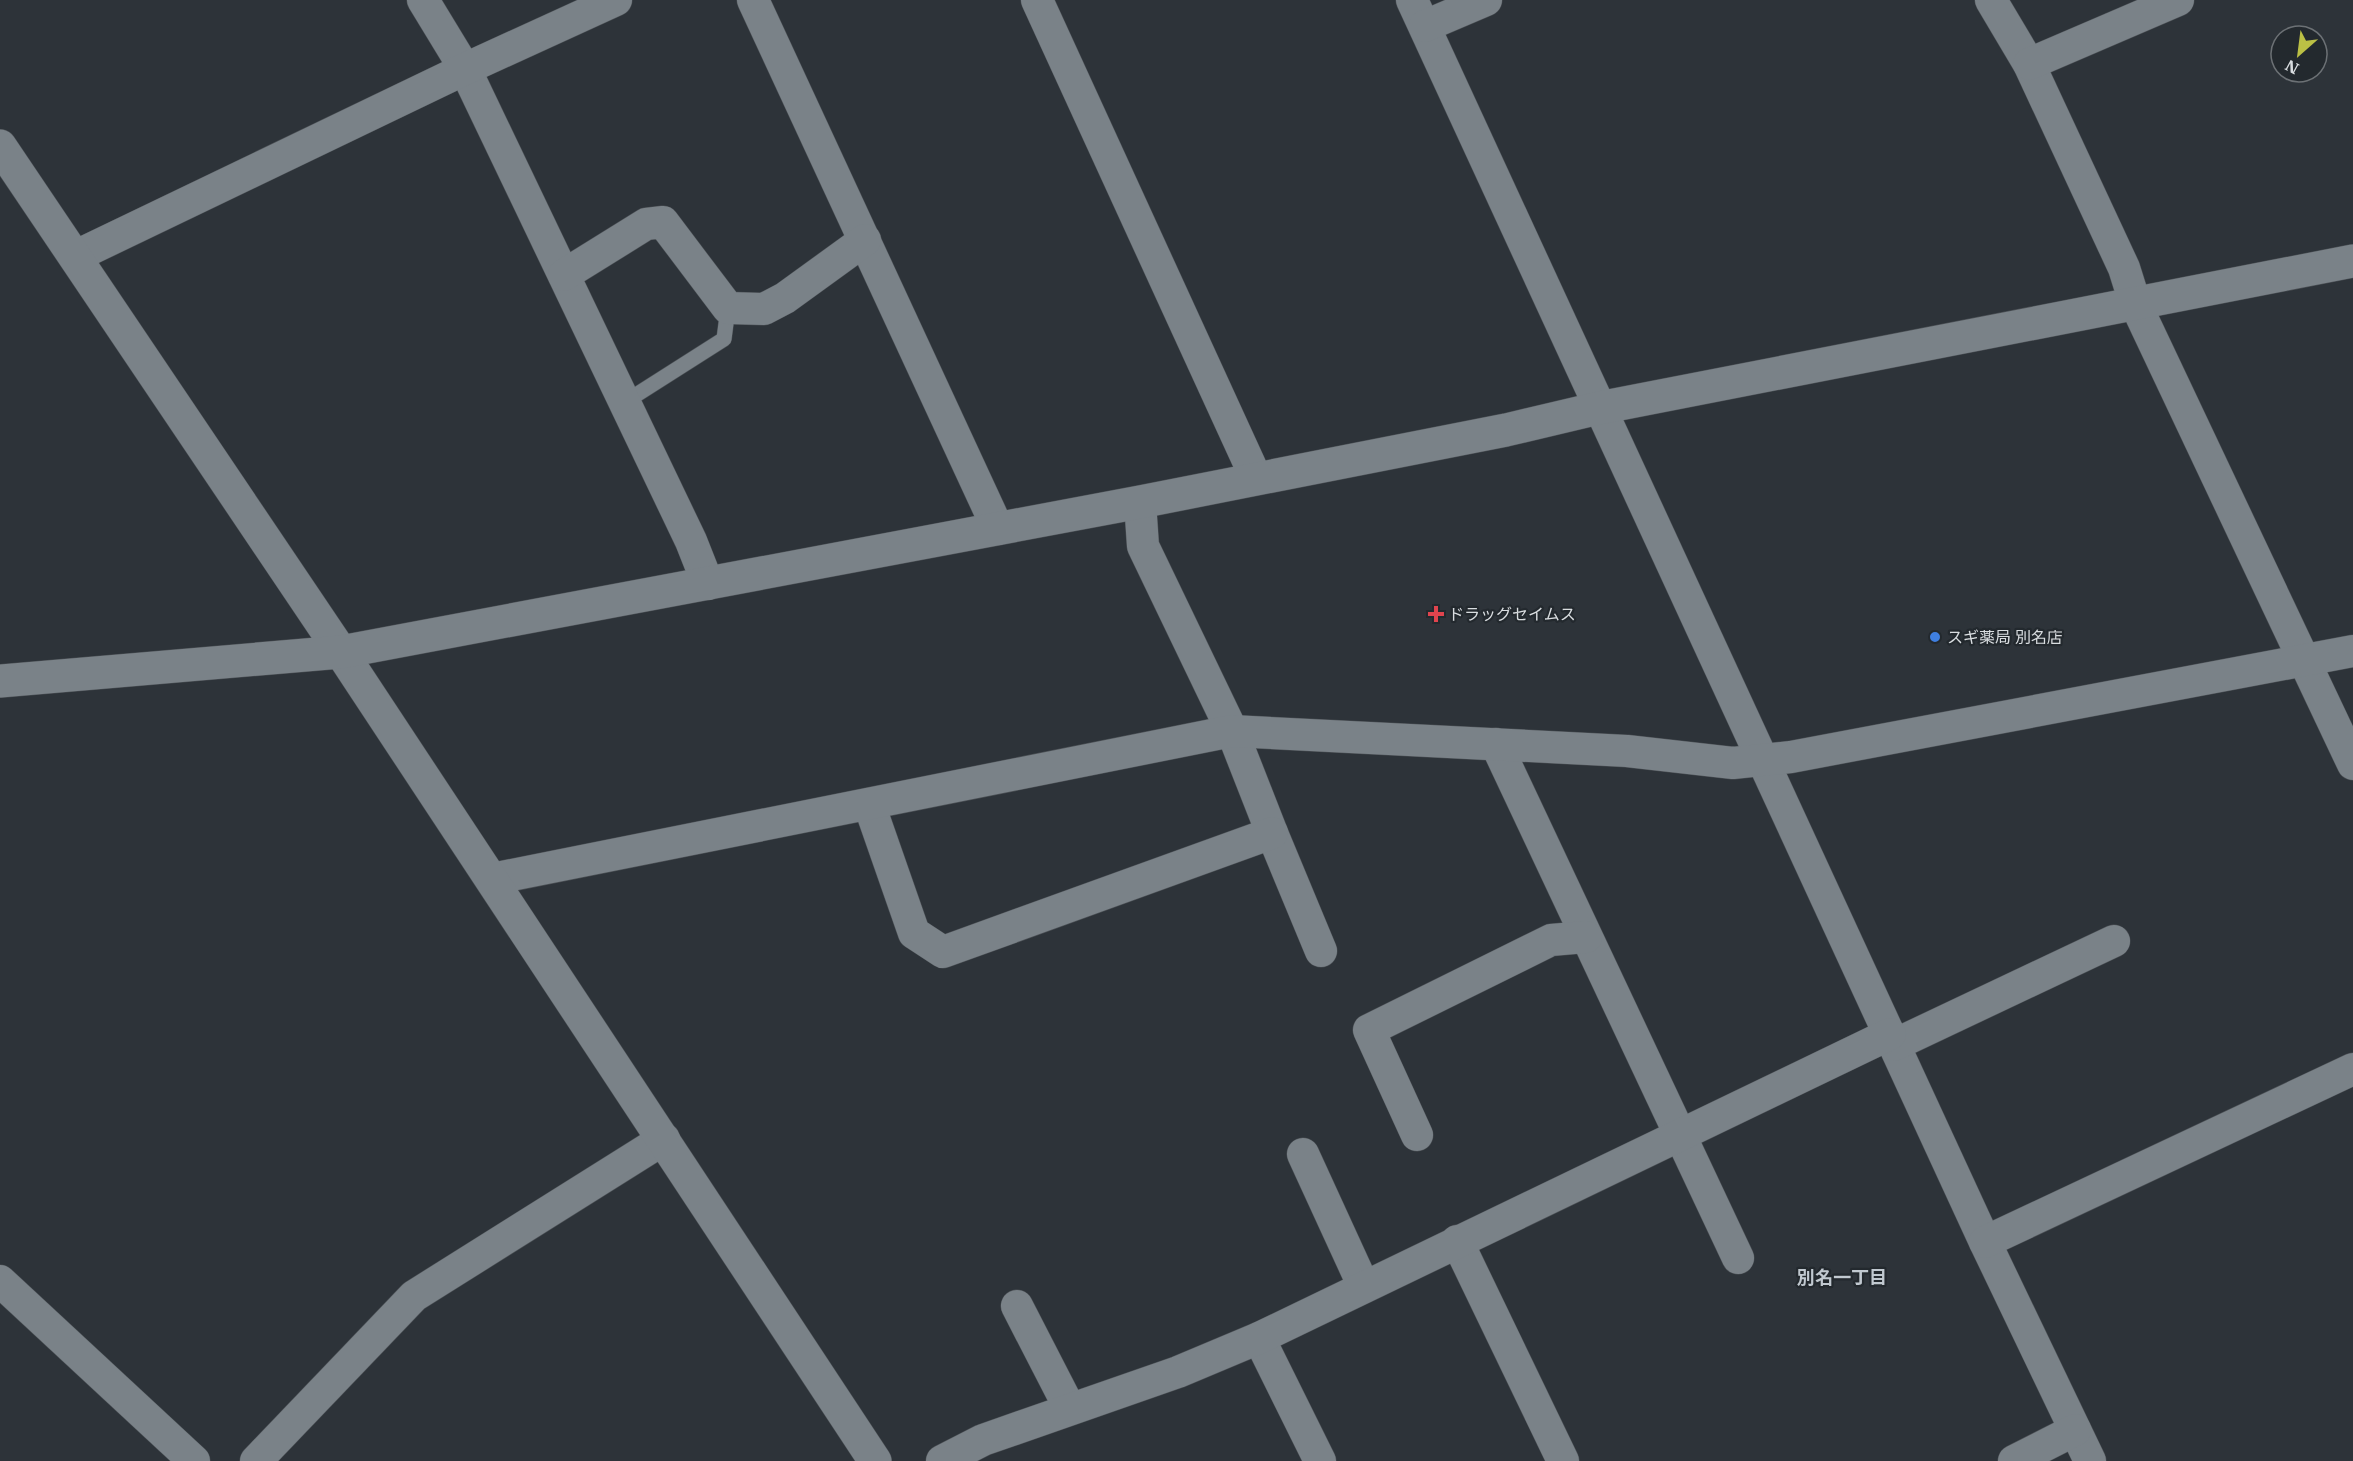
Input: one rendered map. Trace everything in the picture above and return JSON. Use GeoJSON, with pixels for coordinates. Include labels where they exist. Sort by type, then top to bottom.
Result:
{"type":"FeatureCollection","features":[{"type":"Feature","properties":{"kind":"street"},"geometry":{"type":"LineString","coordinates":[[423,0],[465,69],[691,541],[708,584]]}},
{"type":"Feature","properties":{"kind":"street"},"geometry":{"type":"LineString","coordinates":[[76,256],[465,69],[616,0]]}},
{"type":"Feature","properties":{"kind":"street"},"geometry":{"type":"LineString","coordinates":[[753,0],[998,529]]}},
{"type":"Feature","properties":{"kind":"street"},"geometry":{"type":"LineString","coordinates":[[1037,0],[1256,478]]}},
{"type":"Feature","properties":{"kind":"street"},"geometry":{"type":"LineString","coordinates":[[1486,0],[1418,13],[1985,1242],[2090,1461]]}},
{"type":"Feature","properties":{"kind":"street"},"geometry":{"type":"LineString","coordinates":[[1991,0],[2029,64],[2124,268],[2135,303],[2353,764]]}},
{"type":"Feature","properties":{"kind":"street"},"geometry":{"type":"LineString","coordinates":[[2029,64],[2178,0]]}},
{"type":"Feature","properties":{"kind":"street"},"geometry":{"type":"LineString","coordinates":[[0,146],[492,879],[874,1461]]}},
{"type":"Feature","properties":{"kind":"street"},"geometry":{"type":"LineString","coordinates":[[564,275],[646,224],[663,222],[728,308],[764,309],[785,298],[864,240]]}},
{"type":"Feature","properties":{"kind":"street"},"geometry":{"type":"LineString","coordinates":[[0,681],[341,652],[1140,502],[1506,430],[1599,408],[2353,261]]}},
{"type":"Feature","properties":{"kind":"street"},"geometry":{"type":"LineString","coordinates":[[1140,502],[1143,546],[1232,731],[1321,951]]}},
{"type":"Feature","properties":{"kind":"street"},"geometry":{"type":"LineString","coordinates":[[492,879],[1232,731],[1627,751],[1733,763],[1763,761],[2353,651]]}},
{"type":"Feature","properties":{"kind":"street"},"geometry":{"type":"LineString","coordinates":[[1496,744],[1678,1135],[1738,1257]]}},
{"type":"Feature","properties":{"kind":"street"},"geometry":{"type":"LineString","coordinates":[[869,804],[914,933],[943,952],[1272,833]]}},
{"type":"Feature","properties":{"kind":"street"},"geometry":{"type":"LineString","coordinates":[[1417,1135],[1369,1030],[1551,940],[1586,937]]}},
{"type":"Feature","properties":{"kind":"street"},"geometry":{"type":"LineString","coordinates":[[942,1461],[983,1440],[1179,1372],[1259,1338],[1678,1135],[2114,941]]}},
{"type":"Feature","properties":{"kind":"street"},"geometry":{"type":"LineString","coordinates":[[1985,1242],[2353,1069]]}},
{"type":"Feature","properties":{"kind":"street"},"geometry":{"type":"LineString","coordinates":[[256,1461],[414,1296],[664,1139]]}},
{"type":"Feature","properties":{"kind":"street"},"geometry":{"type":"LineString","coordinates":[[1303,1154],[1364,1287]]}},
{"type":"Feature","properties":{"kind":"street"},"geometry":{"type":"LineString","coordinates":[[1457,1241],[1563,1461]]}},
{"type":"Feature","properties":{"kind":"street"},"geometry":{"type":"LineString","coordinates":[[0,1281],[194,1461]]}},
{"type":"Feature","properties":{"kind":"street"},"geometry":{"type":"LineString","coordinates":[[1017,1306],[1070,1409]]}},
{"type":"Feature","properties":{"kind":"street"},"geometry":{"type":"LineString","coordinates":[[1259,1338],[1320,1461]]}},
{"type":"Feature","properties":{"kind":"street"},"geometry":{"type":"LineString","coordinates":[[2014,1461],[2075,1430]]}},
{"type":"Feature","properties":{"kind":"lane"},"geometry":{"type":"LineString","coordinates":[[625,402],[724,339],[728,308]]}},
{"type":"Feature","properties":{"kind":"place","name":"ドラッグセイムス"},"geometry":{"type":"Point","coordinates":[1436,614]}},
{"type":"Feature","properties":{"kind":"place","name":"スギ薬局 別名店"},"geometry":{"type":"Point","coordinates":[1935,637]}},
{"type":"Feature","properties":{"kind":"district","name":"別名一丁目"},"geometry":{"type":"Point","coordinates":[1842,1277]}}]}
